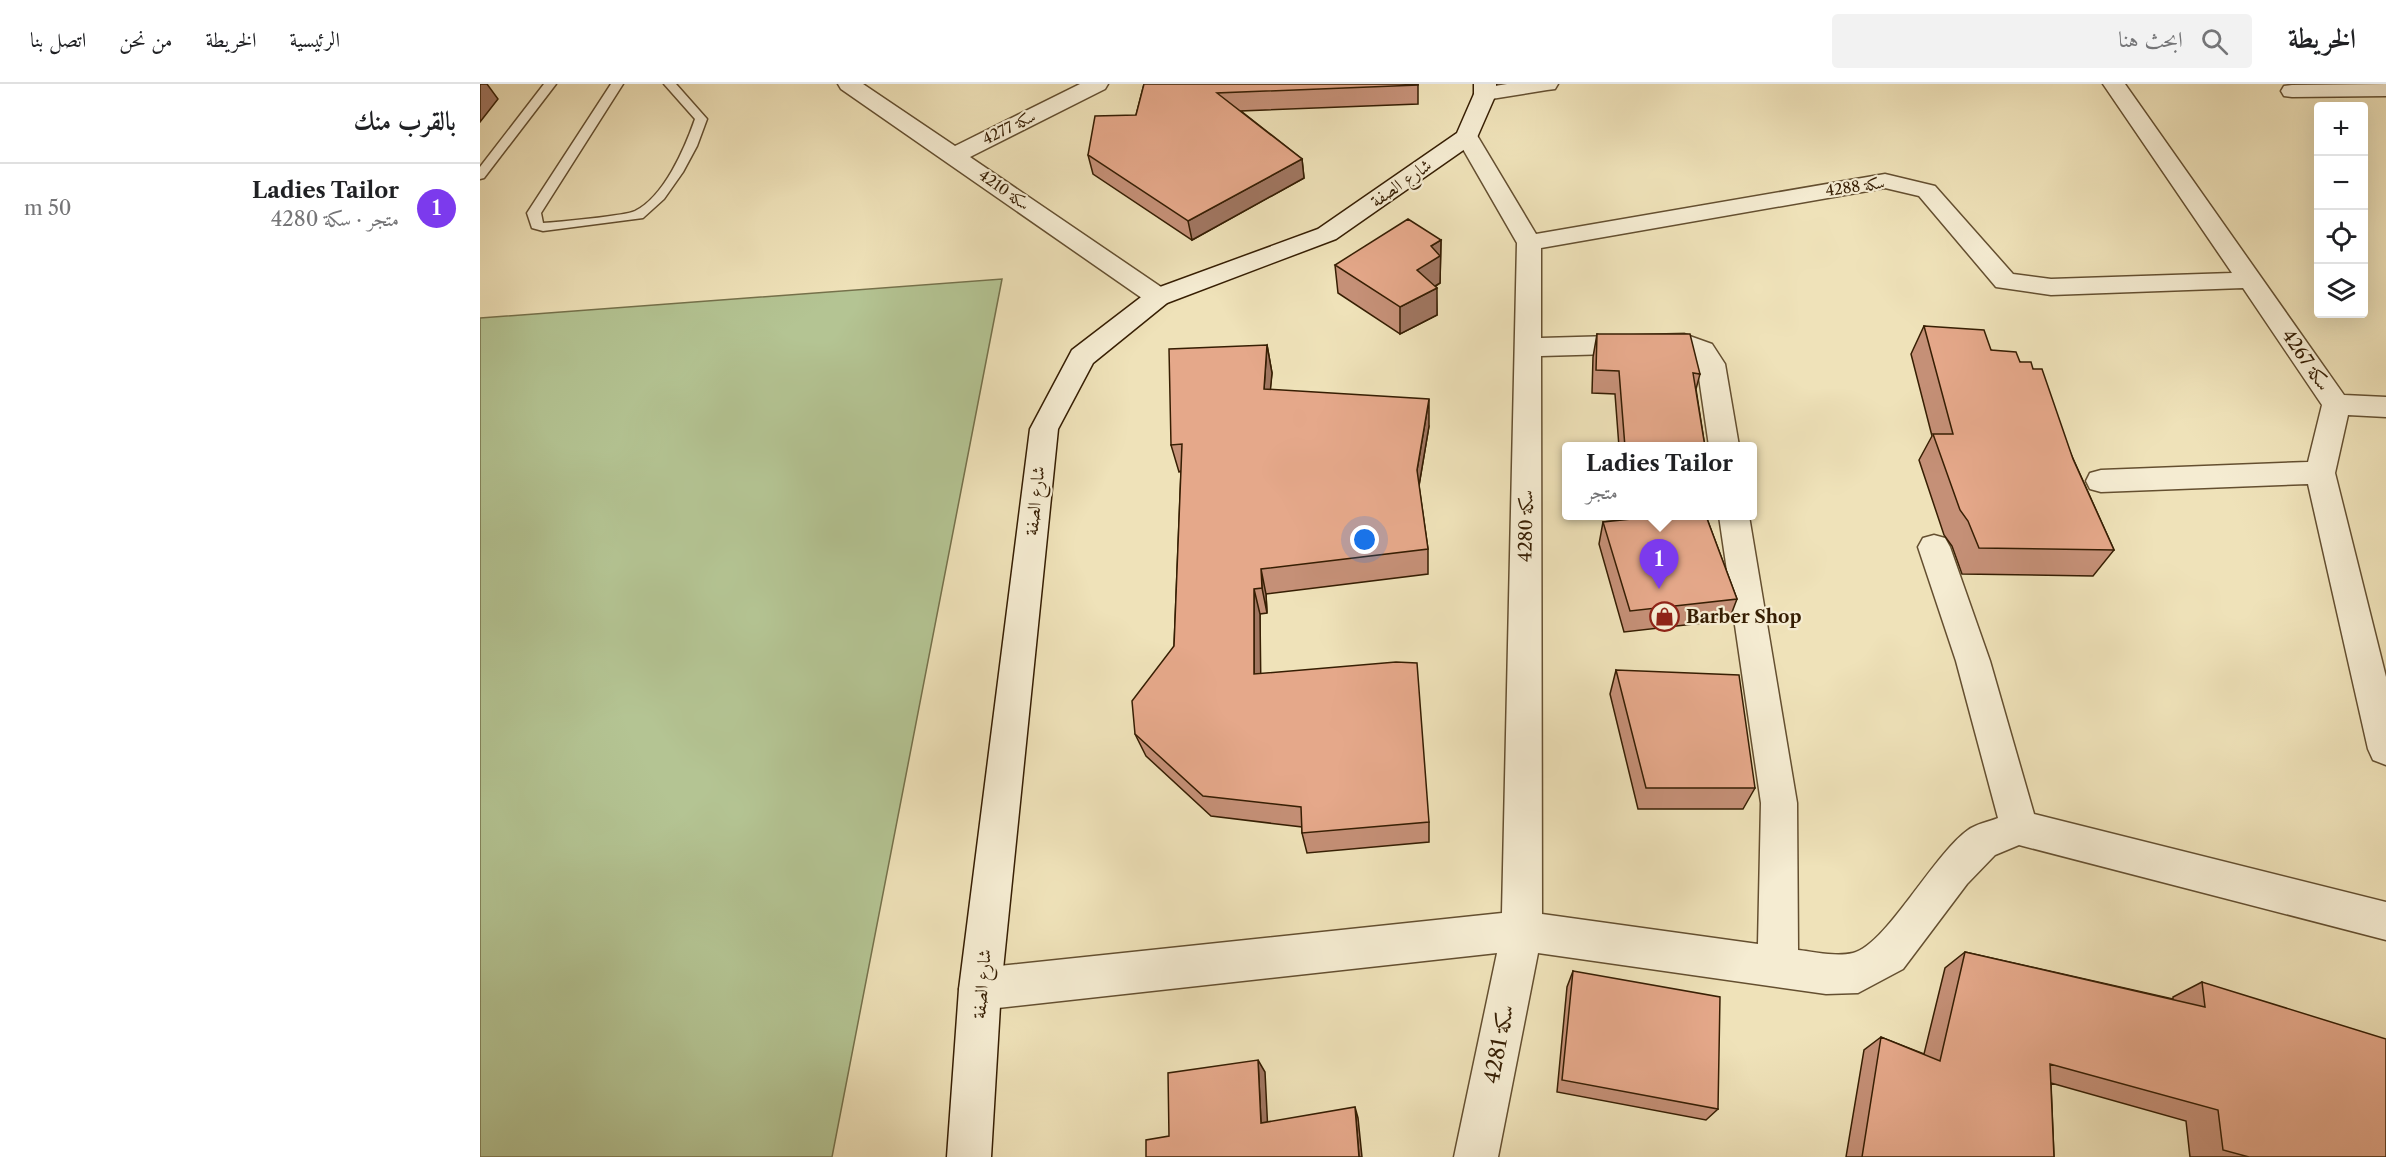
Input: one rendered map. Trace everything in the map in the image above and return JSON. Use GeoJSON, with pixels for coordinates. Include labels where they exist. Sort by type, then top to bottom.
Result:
{"type":"FeatureCollection","features":[{"type":"Feature","properties":{"kind":"street","name":"سكة 4210"},"geometry":{"type":"LineString","coordinates":[[849,84],[1158,297]]}},
{"type":"Feature","properties":{"kind":"street","name":"سكة 4277"},"geometry":{"type":"LineString","coordinates":[[953,156],[1097,84]]}},
{"type":"Feature","properties":{"kind":"street"},"geometry":{"type":"LineString","coordinates":[[1529,243],[1467,137],[1485,89],[1547,84]]}},
{"type":"Feature","properties":{"kind":"street","name":"سكة 4267"},"geometry":{"type":"LineString","coordinates":[[2114,84],[2336,404],[2319,473],[2386,749]]}},
{"type":"Feature","properties":{"kind":"street"},"geometry":{"type":"LineString","coordinates":[[2292,91],[2386,90]]}},
{"type":"Feature","properties":{"kind":"street","name":"شارع الصفة"},"geometry":{"type":"LineString","coordinates":[[969,1157],[980,989],[1044,429],[1082,357],[1158,297],[1328,234],[1467,137]]}},
{"type":"Feature","properties":{"kind":"street","name":"سكة 4288"},"geometry":{"type":"LineString","coordinates":[[1529,243],[1885,181],[1927,191],[2005,281],[2051,286],[2251,280]]}},
{"type":"Feature","properties":{"kind":"street","name":"سكة 4280"},"geometry":{"type":"LineString","coordinates":[[1522,931],[1529,243]]}},
{"type":"Feature","properties":{"kind":"street"},"geometry":{"type":"LineString","coordinates":[[1528,347],[1684,343],[1702,350],[1711,364],[1723,442]]}},
{"type":"Feature","properties":{"kind":"street"},"geometry":{"type":"LineString","coordinates":[[2336,404],[2386,407]]}},
{"type":"Feature","properties":{"kind":"street"},"geometry":{"type":"LineString","coordinates":[[2101,481],[2319,473]]}},
{"type":"Feature","properties":{"kind":"street"},"geometry":{"type":"LineString","coordinates":[[1735,520],[1779,803],[1778,967]]}},
{"type":"Feature","properties":{"kind":"street"},"geometry":{"type":"LineString","coordinates":[[1934,547],[1973,661],[2019,828]]}},
{"type":"Feature","properties":{"kind":"street"},"geometry":{"type":"LineString","coordinates":[[980,989],[1522,931],[1826,974],[1858,973],[1889,955],[1953,871],[1982,842],[2019,828],[2386,921]]}},
{"type":"Feature","properties":{"kind":"street","name":"سكة 4281"},"geometry":{"type":"LineString","coordinates":[[1476,1157],[1522,931]]}},
{"type":"Feature","properties":{"kind":"lane"},"geometry":{"type":"LineString","coordinates":[[480,175],[550,84]]}},
{"type":"Feature","properties":{"kind":"lane"},"geometry":{"type":"LineString","coordinates":[[617,84],[534,213],[537,225],[543,227],[639,215],[650,207],[678,170],[701,119],[670,84]]}},
{"type":"Feature","properties":{"kind":"green space"},"geometry":{"type":"Polygon","coordinates":[[[1002,279],[832,1157],[480,1157],[480,318],[1002,279]]]}},
{"type":"Feature","properties":{"kind":"building"},"geometry":{"type":"Polygon","coordinates":[[[1144,84],[1418,85],[1217,93],[1302,159],[1188,221],[1088,155],[1095,116],[1136,115],[1144,84]]]}},
{"type":"Feature","properties":{"kind":"building"},"geometry":{"type":"Polygon","coordinates":[[[1408,219],[1441,240],[1431,246],[1440,256],[1417,270],[1437,288],[1400,307],[1335,265],[1408,219]]]}},
{"type":"Feature","properties":{"kind":"building"},"geometry":{"type":"Polygon","coordinates":[[[1924,326],[1984,330],[1991,350],[2016,352],[2020,362],[2031,362],[2033,369],[2042,369],[2073,459],[2114,550],[1979,548],[1968,521],[1960,510],[1933,434],[1953,434],[1924,326]]]}},
{"type":"Feature","properties":{"kind":"building"},"geometry":{"type":"Polygon","coordinates":[[[1597,334],[1690,334],[1700,374],[1693,373],[1704,442],[1625,442],[1619,371],[1596,370],[1597,334]]]}},
{"type":"Feature","properties":{"kind":"building"},"geometry":{"type":"Polygon","coordinates":[[[1267,345],[1264,389],[1429,399],[1417,470],[1428,549],[1261,569],[1262,588],[1254,589],[1254,674],[1396,662],[1417,663],[1429,822],[1302,833],[1301,807],[1203,796],[1135,734],[1132,701],[1174,646],[1182,444],[1171,445],[1169,349],[1267,345]]]}},
{"type":"Feature","properties":{"kind":"building"},"geometry":{"type":"Polygon","coordinates":[[[1707,520],[1737,599],[1630,611],[1603,522],[1707,520]]]}},
{"type":"Feature","properties":{"kind":"building"},"geometry":{"type":"Polygon","coordinates":[[[1616,670],[1739,675],[1755,788],[1646,788],[1616,670]]]}},
{"type":"Feature","properties":{"kind":"building"},"geometry":{"type":"Polygon","coordinates":[[[1965,952],[2205,1007],[2202,982],[2386,1039],[2386,1157],[2249,1157],[2223,1150],[2218,1110],[2050,1064],[2054,1157],[1862,1157],[1881,1037],[1940,1061],[1965,952]]]}},
{"type":"Feature","properties":{"kind":"building"},"geometry":{"type":"Polygon","coordinates":[[[1573,971],[1720,997],[1718,1109],[1562,1080],[1573,971]]]}},
{"type":"Feature","properties":{"kind":"building"},"geometry":{"type":"Polygon","coordinates":[[[1258,1060],[1261,1123],[1355,1107],[1359,1157],[1146,1157],[1146,1140],[1169,1136],[1168,1073],[1258,1060]]]}},
{"type":"Feature","properties":{"kind":"place","name":"Ladies Tailor"},"geometry":{"type":"Point","coordinates":[1659,589]}},
{"type":"Feature","properties":{"kind":"place","name":"Barber Shop"},"geometry":{"type":"Point","coordinates":[1665,617]}}]}
